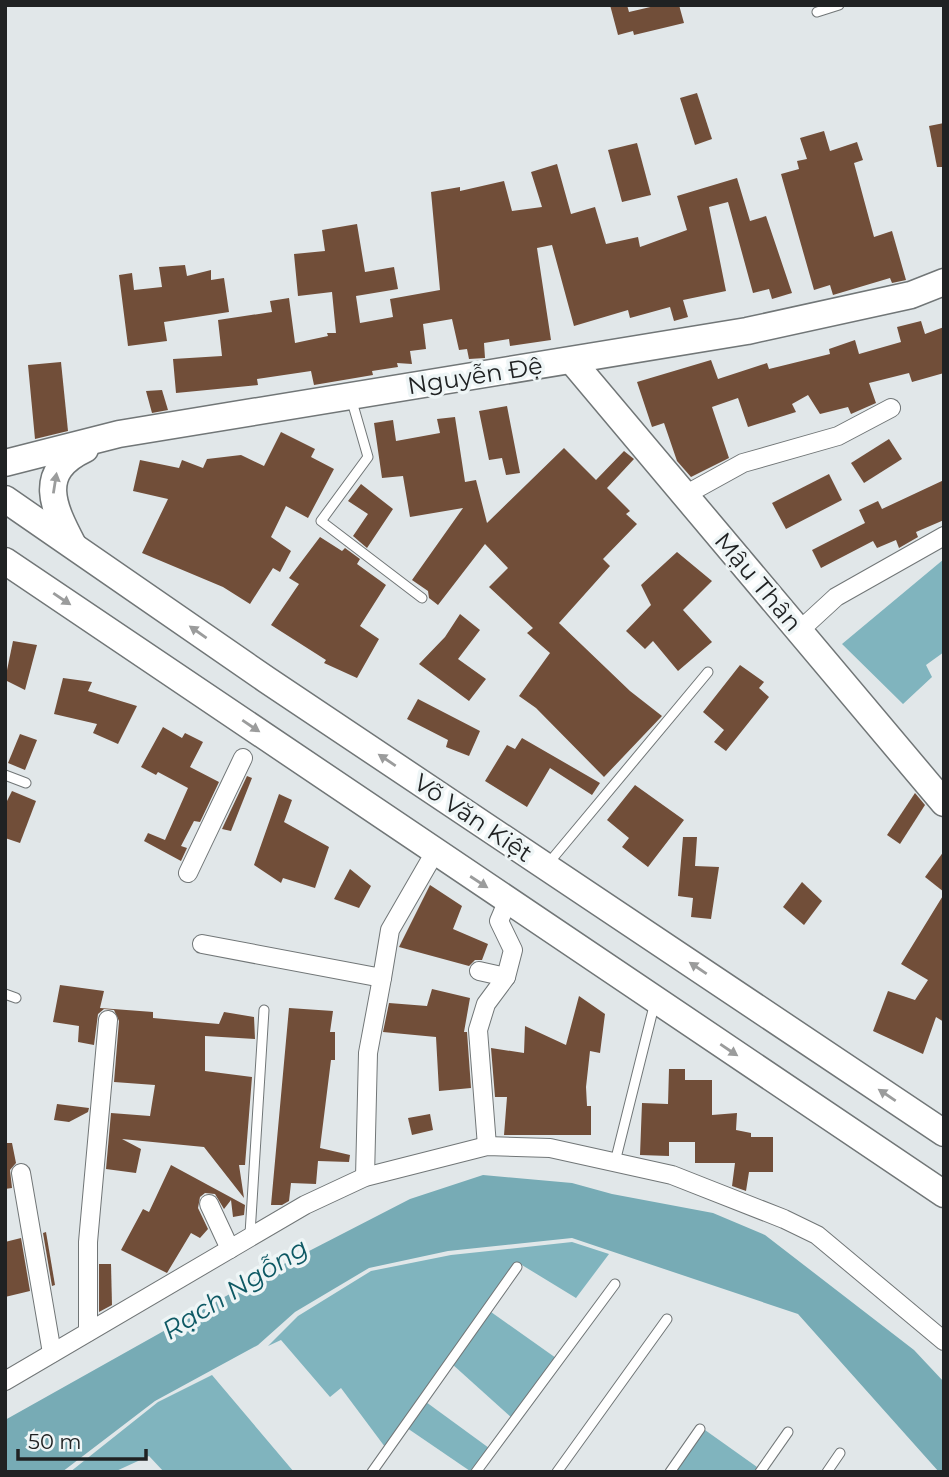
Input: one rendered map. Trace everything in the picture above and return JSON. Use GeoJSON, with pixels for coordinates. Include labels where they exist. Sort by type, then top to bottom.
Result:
{"type":"FeatureCollection","features":[{"type":"Feature","properties":{"kind":"main road","name":"Nguyễn Đệ"},"geometry":{"type":"LineString","coordinates":[[5,463],[119,434],[747,331],[911,295],[944,282]]}},
{"type":"Feature","properties":{"kind":"main road","name":"Mậu Thân"},"geometry":{"type":"LineString","coordinates":[[572,361],[944,803]]}},
{"type":"Feature","properties":{"kind":"main road"},"geometry":{"type":"LineString","coordinates":[[74,547],[57,514],[52,486],[59,467],[77,453],[119,434]]}},
{"type":"Feature","properties":{"kind":"main road","name":"Võ Văn Kiệt"},"geometry":{"type":"LineString","coordinates":[[5,499],[944,1133]]}},
{"type":"Feature","properties":{"kind":"main road","name":"Võ Văn Kiệt"},"geometry":{"type":"LineString","coordinates":[[5,561],[944,1194]]}},
{"type":"Feature","properties":{"kind":"street"},"geometry":{"type":"LineString","coordinates":[[684,495],[743,463],[838,436],[891,408]]}},
{"type":"Feature","properties":{"kind":"street"},"geometry":{"type":"LineString","coordinates":[[799,631],[836,597],[944,536]]}},
{"type":"Feature","properties":{"kind":"street"},"geometry":{"type":"LineString","coordinates":[[188,873],[243,758]]}},
{"type":"Feature","properties":{"kind":"street"},"geometry":{"type":"LineString","coordinates":[[365,1177],[368,1053],[390,930],[435,852]]}},
{"type":"Feature","properties":{"kind":"street"},"geometry":{"type":"LineString","coordinates":[[488,1146],[478,1030],[486,1004],[506,977],[512,944],[499,921],[508,900]]}},
{"type":"Feature","properties":{"kind":"street"},"geometry":{"type":"LineString","coordinates":[[202,944],[382,978]]}},
{"type":"Feature","properties":{"kind":"street"},"geometry":{"type":"LineString","coordinates":[[479,971],[506,977]]}},
{"type":"Feature","properties":{"kind":"street"},"geometry":{"type":"LineString","coordinates":[[88,1332],[88,1241],[108,1020]]}},
{"type":"Feature","properties":{"kind":"street"},"geometry":{"type":"LineString","coordinates":[[5,1381],[230,1249],[250,1234],[365,1177],[488,1146],[550,1148],[672,1175],[740,1200],[817,1235],[944,1341]]}},
{"type":"Feature","properties":{"kind":"street"},"geometry":{"type":"LineString","coordinates":[[21,1173],[52,1353]]}},
{"type":"Feature","properties":{"kind":"street"},"geometry":{"type":"LineString","coordinates":[[209,1204],[230,1249]]}},
{"type":"Feature","properties":{"kind":"lane"},"geometry":{"type":"LineString","coordinates":[[817,12],[839,5]]}},
{"type":"Feature","properties":{"kind":"lane"},"geometry":{"type":"LineString","coordinates":[[351,396],[368,457],[321,521],[422,598]]}},
{"type":"Feature","properties":{"kind":"lane"},"geometry":{"type":"LineString","coordinates":[[546,866],[708,672]]}},
{"type":"Feature","properties":{"kind":"lane"},"geometry":{"type":"LineString","coordinates":[[5,775],[26,783]]}},
{"type":"Feature","properties":{"kind":"lane"},"geometry":{"type":"LineString","coordinates":[[5,994],[16,998]]}},
{"type":"Feature","properties":{"kind":"lane"},"geometry":{"type":"LineString","coordinates":[[615,1162],[656,1001]]}},
{"type":"Feature","properties":{"kind":"lane"},"geometry":{"type":"LineString","coordinates":[[250,1234],[264,1010]]}},
{"type":"Feature","properties":{"kind":"lane"},"geometry":{"type":"LineString","coordinates":[[372,1472],[517,1267]]}},
{"type":"Feature","properties":{"kind":"lane"},"geometry":{"type":"LineString","coordinates":[[476,1472],[615,1284]]}},
{"type":"Feature","properties":{"kind":"lane"},"geometry":{"type":"LineString","coordinates":[[557,1472],[667,1319]]}},
{"type":"Feature","properties":{"kind":"lane"},"geometry":{"type":"LineString","coordinates":[[670,1472],[700,1429]]}},
{"type":"Feature","properties":{"kind":"lane"},"geometry":{"type":"LineString","coordinates":[[760,1472],[788,1432]]}},
{"type":"Feature","properties":{"kind":"lane"},"geometry":{"type":"LineString","coordinates":[[827,1472],[840,1453]]}},
{"type":"Feature","properties":{"kind":"shaded area"},"geometry":{"type":"Polygon","coordinates":[[[944,559],[944,652],[926,665],[932,677],[903,704],[842,644],[944,559]]]}},
{"type":"Feature","properties":{"kind":"shaded area","name":"Rạch Ngỗng"},"geometry":{"type":"Polygon","coordinates":[[[483,1175],[572,1183],[612,1194],[713,1213],[765,1235],[914,1350],[944,1382],[944,1472],[939,1472],[798,1314],[572,1238],[448,1251],[369,1268],[295,1312],[258,1345],[155,1401],[62,1472],[5,1472],[5,1420],[278,1267],[410,1199],[483,1175]]]}},
{"type":"Feature","properties":{"kind":"shaded area"},"geometry":{"type":"Polygon","coordinates":[[[572,1242],[609,1254],[576,1298],[517,1262],[385,1447],[341,1388],[330,1397],[281,1340],[268,1346],[298,1316],[371,1271],[451,1255],[572,1242]]]}},
{"type":"Feature","properties":{"kind":"shaded area"},"geometry":{"type":"Polygon","coordinates":[[[491,1312],[556,1358],[512,1418],[452,1364],[491,1312]]]}},
{"type":"Feature","properties":{"kind":"shaded area"},"geometry":{"type":"Polygon","coordinates":[[[212,1375],[294,1472],[164,1472],[149,1456],[114,1472],[70,1472],[158,1402],[212,1375]]]}},
{"type":"Feature","properties":{"kind":"shaded area"},"geometry":{"type":"Polygon","coordinates":[[[426,1402],[489,1448],[470,1471],[407,1428],[426,1402]]]}},
{"type":"Feature","properties":{"kind":"shaded area"},"geometry":{"type":"Polygon","coordinates":[[[705,1430],[757,1467],[754,1472],[675,1472],[705,1430]]]}},
{"type":"Feature","properties":{"kind":"building"},"geometry":{"type":"Polygon","coordinates":[[[610,5],[627,5],[629,12],[659,5],[679,5],[684,23],[634,35],[633,31],[618,35],[610,5]]]}},
{"type":"Feature","properties":{"kind":"building"},"geometry":{"type":"Polygon","coordinates":[[[697,93],[712,139],[695,145],[680,98],[697,93]]]}},
{"type":"Feature","properties":{"kind":"building"},"geometry":{"type":"Polygon","coordinates":[[[944,123],[944,167],[937,167],[929,126],[944,123]]]}},
{"type":"Feature","properties":{"kind":"building"},"geometry":{"type":"Polygon","coordinates":[[[824,131],[830,151],[857,142],[863,160],[854,163],[874,237],[892,231],[906,280],[892,283],[890,278],[833,295],[830,285],[814,290],[781,174],[799,169],[797,161],[807,159],[800,138],[824,131]]]}},
{"type":"Feature","properties":{"kind":"building"},"geometry":{"type":"Polygon","coordinates":[[[637,143],[651,195],[622,202],[608,150],[637,143]]]}},
{"type":"Feature","properties":{"kind":"building"},"geometry":{"type":"Polygon","coordinates":[[[557,164],[571,214],[595,207],[606,244],[638,237],[640,247],[687,230],[677,196],[737,178],[750,221],[766,216],[792,293],[772,299],[769,289],[753,293],[728,202],[709,207],[726,291],[683,300],[688,317],[674,321],[670,307],[630,318],[628,310],[574,326],[552,245],[537,248],[551,340],[510,346],[509,339],[484,343],[485,358],[469,359],[467,349],[459,350],[452,319],[423,324],[426,349],[410,351],[412,364],[397,363],[398,367],[372,371],[373,375],[314,385],[311,371],[257,379],[258,385],[176,393],[173,359],[222,356],[218,320],[272,312],[270,301],[289,298],[295,343],[328,336],[327,333],[336,333],[332,292],[298,296],[294,254],[325,251],[322,230],[357,224],[365,272],[394,267],[398,289],[356,296],[360,323],[393,317],[390,299],[440,290],[431,192],[460,187],[460,191],[504,181],[512,211],[542,207],[531,172],[557,164]]]}},
{"type":"Feature","properties":{"kind":"building"},"geometry":{"type":"Polygon","coordinates":[[[185,265],[187,276],[211,270],[211,280],[224,278],[229,312],[164,322],[167,341],[128,346],[119,275],[132,273],[134,290],[162,287],[159,267],[185,265]]]}},
{"type":"Feature","properties":{"kind":"building"},"geometry":{"type":"Polygon","coordinates":[[[921,321],[925,334],[944,327],[944,373],[912,382],[909,373],[869,383],[876,403],[851,414],[848,407],[820,414],[808,395],[792,404],[796,412],[748,427],[738,398],[712,407],[729,458],[691,477],[677,461],[664,423],[652,427],[637,382],[711,360],[718,379],[767,363],[769,369],[830,354],[829,349],[855,340],[859,354],[901,342],[897,327],[921,321]]]}},
{"type":"Feature","properties":{"kind":"building"},"geometry":{"type":"Polygon","coordinates":[[[61,362],[68,431],[35,439],[28,365],[61,362]]]}},
{"type":"Feature","properties":{"kind":"building"},"geometry":{"type":"Polygon","coordinates":[[[162,390],[168,410],[152,413],[146,391],[162,390]]]}},
{"type":"Feature","properties":{"kind":"building"},"geometry":{"type":"Polygon","coordinates":[[[507,406],[520,473],[506,475],[502,458],[489,460],[479,411],[507,406]]]}},
{"type":"Feature","properties":{"kind":"building"},"geometry":{"type":"Polygon","coordinates":[[[455,417],[465,482],[476,480],[487,523],[564,448],[596,480],[624,451],[634,459],[607,488],[630,511],[626,514],[637,524],[603,559],[610,566],[559,623],[630,691],[662,716],[604,777],[536,708],[519,696],[550,653],[527,633],[533,628],[489,587],[508,568],[485,544],[438,605],[429,598],[428,591],[412,580],[463,508],[410,517],[403,476],[382,478],[374,423],[393,420],[396,441],[440,433],[437,419],[455,417]]]}},
{"type":"Feature","properties":{"kind":"building"},"geometry":{"type":"Polygon","coordinates":[[[281,432],[315,449],[311,457],[334,469],[308,518],[286,506],[271,537],[291,551],[280,572],[273,568],[250,604],[223,587],[142,553],[168,499],[133,491],[140,460],[179,468],[182,460],[203,468],[207,459],[241,455],[264,466],[281,432]]]}},
{"type":"Feature","properties":{"kind":"building"},"geometry":{"type":"Polygon","coordinates":[[[889,439],[902,459],[864,483],[851,463],[889,439]]]}},
{"type":"Feature","properties":{"kind":"building"},"geometry":{"type":"Polygon","coordinates":[[[829,474],[842,500],[786,529],[772,503],[829,474]]]}},
{"type":"Feature","properties":{"kind":"building"},"geometry":{"type":"Polygon","coordinates":[[[944,480],[944,520],[916,532],[918,537],[899,548],[896,540],[877,548],[873,541],[821,568],[812,550],[865,523],[859,510],[878,501],[882,509],[944,480]]]}},
{"type":"Feature","properties":{"kind":"building"},"geometry":{"type":"Polygon","coordinates":[[[361,484],[393,509],[367,548],[353,536],[368,514],[348,501],[361,484]]]}},
{"type":"Feature","properties":{"kind":"building"},"geometry":{"type":"Polygon","coordinates":[[[320,537],[342,551],[345,548],[360,559],[357,564],[386,585],[360,626],[379,639],[357,678],[324,663],[326,660],[271,625],[299,584],[289,578],[320,537]]]}},
{"type":"Feature","properties":{"kind":"building"},"geometry":{"type":"Polygon","coordinates":[[[677,552],[712,581],[683,610],[712,642],[678,671],[653,641],[645,649],[626,631],[651,605],[641,585],[677,552]]]}},
{"type":"Feature","properties":{"kind":"building"},"geometry":{"type":"Polygon","coordinates":[[[460,614],[480,630],[458,659],[486,679],[469,701],[419,664],[445,637],[460,614]]]}},
{"type":"Feature","properties":{"kind":"building"},"geometry":{"type":"Polygon","coordinates":[[[13,641],[37,645],[25,690],[5,680],[13,641]]]}},
{"type":"Feature","properties":{"kind":"building"},"geometry":{"type":"Polygon","coordinates":[[[740,665],[764,682],[759,688],[769,697],[726,751],[714,742],[724,730],[703,712],[740,665]]]}},
{"type":"Feature","properties":{"kind":"building"},"geometry":{"type":"Polygon","coordinates":[[[63,678],[92,682],[88,691],[137,706],[118,744],[93,733],[97,724],[54,714],[63,678]]]}},
{"type":"Feature","properties":{"kind":"building"},"geometry":{"type":"Polygon","coordinates":[[[418,699],[480,731],[469,756],[446,747],[448,740],[407,719],[418,699]]]}},
{"type":"Feature","properties":{"kind":"building"},"geometry":{"type":"Polygon","coordinates":[[[163,727],[182,738],[185,733],[203,742],[190,767],[219,782],[200,822],[194,821],[181,846],[187,848],[181,861],[144,841],[148,833],[165,840],[188,788],[158,772],[156,775],[141,767],[163,727]]]}},
{"type":"Feature","properties":{"kind":"building"},"geometry":{"type":"Polygon","coordinates":[[[20,734],[37,740],[25,770],[8,763],[20,734]]]}},
{"type":"Feature","properties":{"kind":"building"},"geometry":{"type":"Polygon","coordinates":[[[522,738],[600,783],[592,795],[550,768],[527,807],[485,781],[507,745],[515,749],[522,738]]]}},
{"type":"Feature","properties":{"kind":"building"},"geometry":{"type":"Polygon","coordinates":[[[247,776],[252,778],[231,831],[222,829],[247,776]]]}},
{"type":"Feature","properties":{"kind":"building"},"geometry":{"type":"Polygon","coordinates":[[[635,785],[684,820],[648,867],[622,847],[629,838],[607,820],[635,785]]]}},
{"type":"Feature","properties":{"kind":"building"},"geometry":{"type":"Polygon","coordinates":[[[12,791],[36,801],[20,843],[5,838],[5,805],[12,791]]]}},
{"type":"Feature","properties":{"kind":"building"},"geometry":{"type":"Polygon","coordinates":[[[915,793],[925,805],[900,844],[887,835],[915,793]]]}},
{"type":"Feature","properties":{"kind":"building"},"geometry":{"type":"Polygon","coordinates":[[[279,794],[292,800],[284,822],[329,847],[315,888],[283,878],[281,883],[254,865],[279,794]]]}},
{"type":"Feature","properties":{"kind":"building"},"geometry":{"type":"Polygon","coordinates":[[[683,837],[697,837],[695,866],[719,867],[711,919],[691,917],[693,898],[678,896],[683,837]]]}},
{"type":"Feature","properties":{"kind":"building"},"geometry":{"type":"Polygon","coordinates":[[[944,851],[944,892],[925,877],[944,851]]]}},
{"type":"Feature","properties":{"kind":"building"},"geometry":{"type":"Polygon","coordinates":[[[350,869],[371,886],[359,908],[334,899],[350,869]]]}},
{"type":"Feature","properties":{"kind":"building"},"geometry":{"type":"Polygon","coordinates":[[[802,882],[822,901],[804,925],[783,907],[802,882]]]}},
{"type":"Feature","properties":{"kind":"building"},"geometry":{"type":"Polygon","coordinates":[[[430,885],[462,906],[453,929],[488,944],[482,960],[475,960],[469,966],[399,947],[430,885]]]}},
{"type":"Feature","properties":{"kind":"building"},"geometry":{"type":"Polygon","coordinates":[[[944,894],[944,1022],[936,1017],[923,1054],[873,1031],[888,991],[915,1000],[928,980],[901,964],[944,894]]]}},
{"type":"Feature","properties":{"kind":"building"},"geometry":{"type":"Polygon","coordinates":[[[60,985],[104,991],[100,1008],[153,1012],[153,1018],[219,1024],[224,1012],[254,1017],[255,1039],[205,1036],[205,1071],[252,1077],[245,1165],[239,1165],[244,1198],[204,1147],[122,1139],[141,1149],[136,1173],[106,1169],[111,1113],[150,1116],[155,1085],[114,1082],[119,1021],[114,1010],[104,1009],[98,1014],[94,1045],[78,1042],[79,1026],[53,1022],[60,985]]]}},
{"type":"Feature","properties":{"kind":"building"},"geometry":{"type":"Polygon","coordinates":[[[432,989],[470,998],[464,1032],[467,1032],[471,1088],[439,1091],[436,1037],[383,1032],[389,1003],[427,1006],[432,989]]]}},
{"type":"Feature","properties":{"kind":"building"},"geometry":{"type":"Polygon","coordinates":[[[579,996],[605,1014],[600,1053],[590,1051],[586,1087],[587,1106],[591,1106],[591,1135],[504,1135],[507,1097],[495,1097],[491,1048],[524,1053],[525,1026],[566,1045],[579,996]]]}},
{"type":"Feature","properties":{"kind":"building"},"geometry":{"type":"Polygon","coordinates":[[[289,1008],[333,1011],[330,1032],[335,1032],[335,1060],[331,1060],[320,1148],[350,1155],[349,1162],[318,1161],[316,1184],[291,1183],[289,1201],[282,1205],[271,1205],[289,1008]]]}},
{"type":"Feature","properties":{"kind":"building"},"geometry":{"type":"Polygon","coordinates":[[[669,1069],[685,1069],[685,1080],[712,1080],[712,1115],[737,1113],[736,1130],[751,1133],[751,1137],[773,1137],[773,1172],[749,1172],[746,1191],[732,1186],[735,1163],[695,1163],[695,1142],[669,1142],[669,1156],[640,1155],[642,1103],[668,1104],[669,1069]]]}},
{"type":"Feature","properties":{"kind":"building"},"geometry":{"type":"Polygon","coordinates":[[[57,1104],[89,1108],[88,1112],[69,1122],[54,1120],[57,1104]]]}},
{"type":"Feature","properties":{"kind":"building"},"geometry":{"type":"Polygon","coordinates":[[[430,1114],[433,1130],[412,1135],[408,1118],[430,1114]]]}},
{"type":"Feature","properties":{"kind":"building"},"geometry":{"type":"Polygon","coordinates":[[[5,1143],[12,1143],[16,1163],[10,1170],[12,1188],[5,1189],[5,1143]]]}},
{"type":"Feature","properties":{"kind":"building"},"geometry":{"type":"Polygon","coordinates":[[[171,1165],[245,1205],[244,1215],[233,1217],[231,1200],[224,1209],[215,1194],[205,1193],[200,1197],[198,1208],[208,1229],[200,1238],[191,1233],[167,1273],[121,1250],[143,1209],[149,1212],[171,1165]]]}},
{"type":"Feature","properties":{"kind":"building"},"geometry":{"type":"Polygon","coordinates":[[[46,1232],[55,1285],[52,1286],[43,1233],[46,1232]]]}},
{"type":"Feature","properties":{"kind":"building"},"geometry":{"type":"Polygon","coordinates":[[[21,1238],[30,1291],[5,1297],[5,1242],[21,1238]]]}},
{"type":"Feature","properties":{"kind":"building"},"geometry":{"type":"Polygon","coordinates":[[[99,1264],[111,1264],[112,1305],[99,1312],[99,1264]]]}}]}
